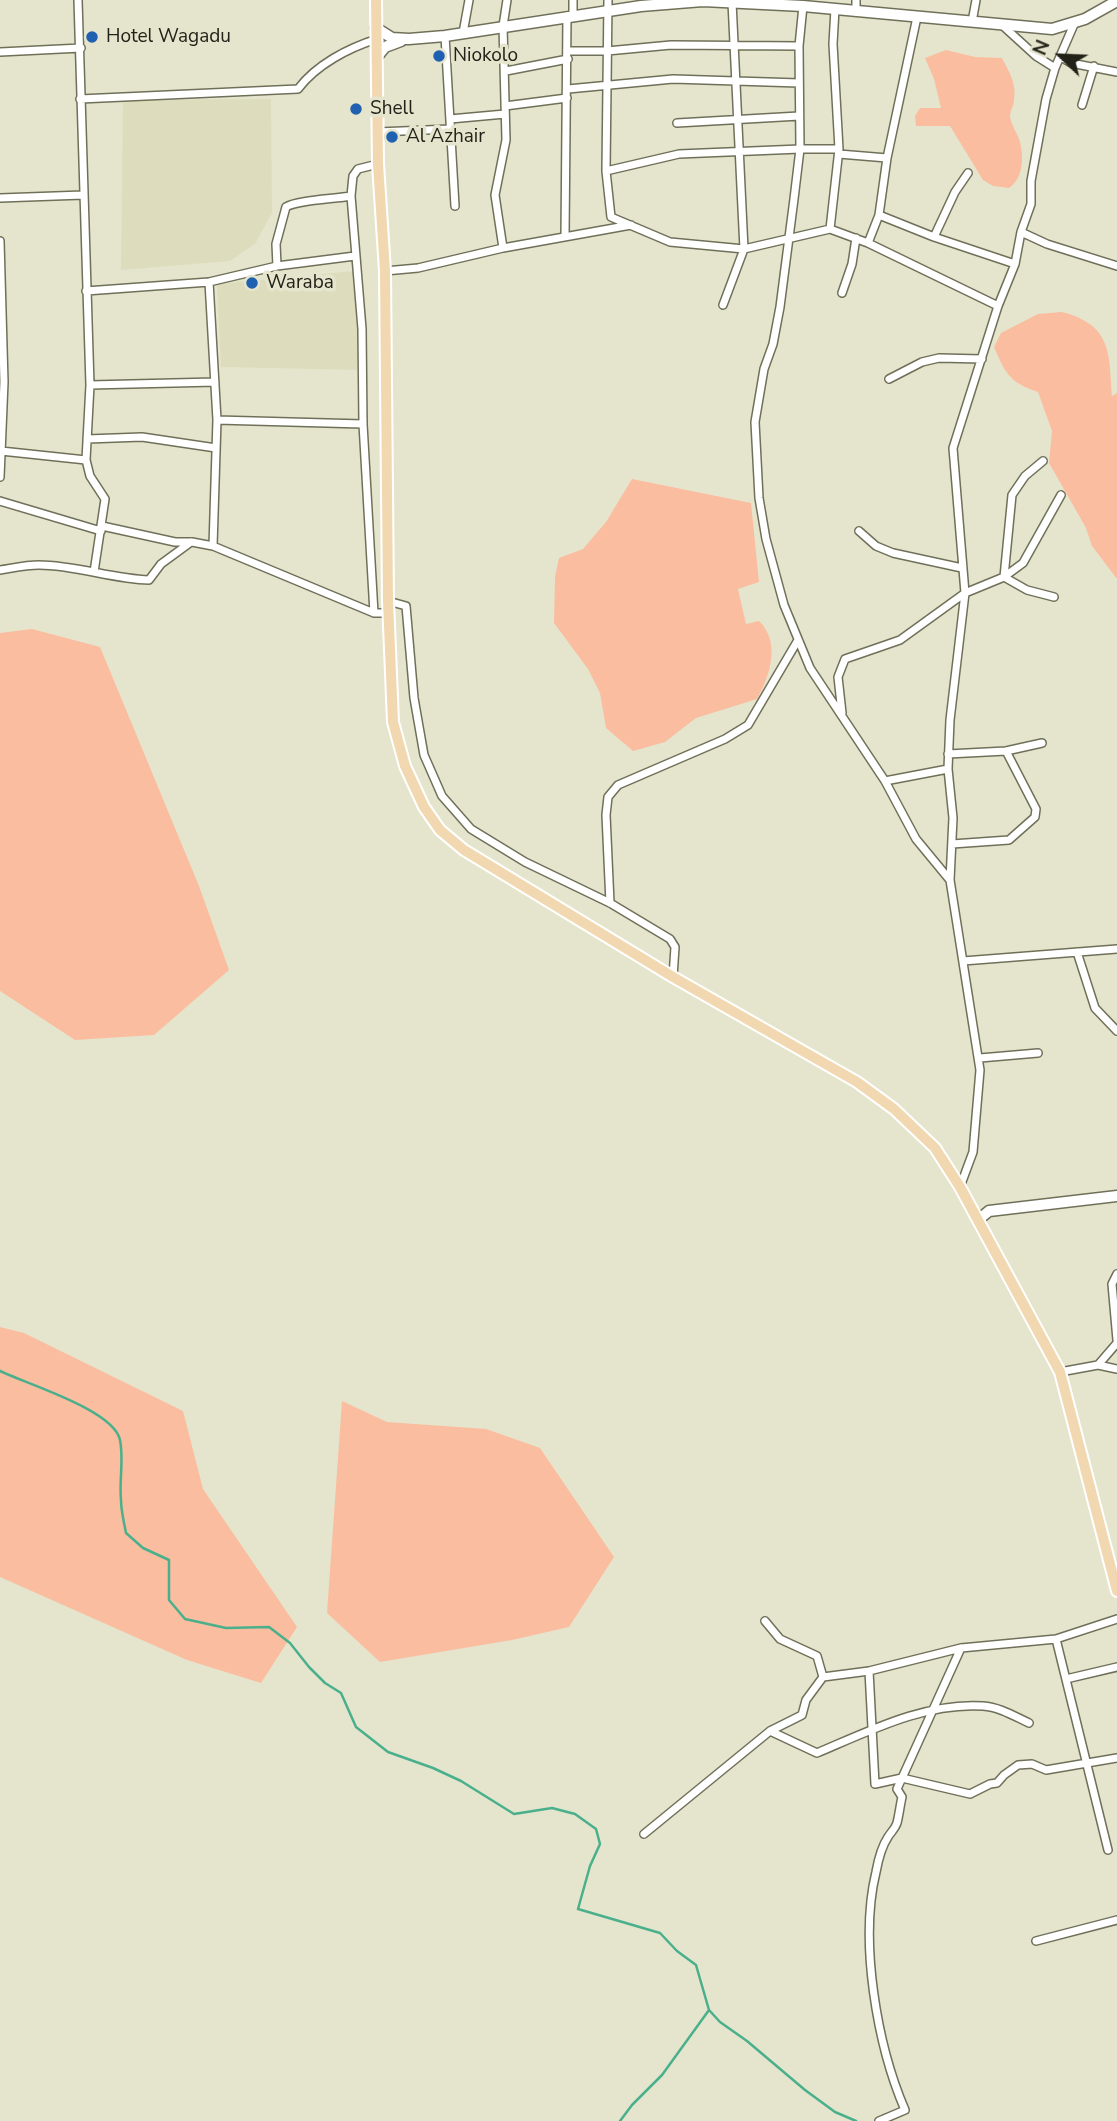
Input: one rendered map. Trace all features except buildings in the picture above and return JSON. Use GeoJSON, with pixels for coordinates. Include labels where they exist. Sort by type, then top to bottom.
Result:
{"type":"FeatureCollection","features":[{"type":"Feature","properties":{"kind":"main road"},"geometry":{"type":"LineString","coordinates":[[376,0],[378,164],[385,271],[390,667],[396,738],[413,786],[440,830],[464,850],[673,977],[875,1094],[919,1130],[935,1148],[960,1186],[1060,1372],[1117,1591]]}},
{"type":"Feature","properties":{"kind":"street"},"geometry":{"type":"LineString","coordinates":[[78,0],[90,385],[86,460],[90,476],[105,499],[94,572]]}},
{"type":"Feature","properties":{"kind":"street"},"geometry":{"type":"LineString","coordinates":[[463,33],[469,0]]}},
{"type":"Feature","properties":{"kind":"street"},"geometry":{"type":"LineString","coordinates":[[503,248],[495,195],[506,139],[503,26],[507,0]]}},
{"type":"Feature","properties":{"kind":"street"},"geometry":{"type":"LineString","coordinates":[[565,236],[568,55],[573,0]]}},
{"type":"Feature","properties":{"kind":"street"},"geometry":{"type":"LineString","coordinates":[[80,99],[298,89],[305,79],[322,66],[376,34],[409,39],[445,36],[570,16],[609,6],[703,0],[803,6],[1052,29],[1085,19],[1117,1]]}},
{"type":"Feature","properties":{"kind":"street"},"geometry":{"type":"LineString","coordinates":[[856,0],[856,12]]}},
{"type":"Feature","properties":{"kind":"street"},"geometry":{"type":"LineString","coordinates":[[972,22],[976,0]]}},
{"type":"Feature","properties":{"kind":"street"},"geometry":{"type":"LineString","coordinates":[[723,305],[744,249],[732,2]]}},
{"type":"Feature","properties":{"kind":"street"},"geometry":{"type":"LineString","coordinates":[[609,6],[606,171],[611,217],[670,242],[744,249],[830,229],[867,243],[998,306]]}},
{"type":"Feature","properties":{"kind":"street"},"geometry":{"type":"LineString","coordinates":[[803,6],[799,46],[800,149],[780,307],[773,344],[764,369],[755,422],[759,498],[766,539],[784,605],[810,668],[886,780],[916,839],[950,880]]}},
{"type":"Feature","properties":{"kind":"street"},"geometry":{"type":"LineString","coordinates":[[830,229],[839,152],[834,57],[835,9]]}},
{"type":"Feature","properties":{"kind":"street"},"geometry":{"type":"LineString","coordinates":[[867,243],[879,215],[887,158],[917,18]]}},
{"type":"Feature","properties":{"kind":"street"},"geometry":{"type":"LineString","coordinates":[[960,1186],[973,1152],[980,1058],[950,880],[953,818],[948,754],[965,593],[953,448],[998,306],[1015,264],[1021,232],[1031,204],[1031,181],[1046,99],[1055,68],[1075,22]]}},
{"type":"Feature","properties":{"kind":"street"},"geometry":{"type":"LineString","coordinates":[[1002,25],[1036,56],[1055,68]]}},
{"type":"Feature","properties":{"kind":"street"},"geometry":{"type":"LineString","coordinates":[[445,36],[455,206]]}},
{"type":"Feature","properties":{"kind":"street"},"geometry":{"type":"LineString","coordinates":[[377,57],[385,47],[409,39]]}},
{"type":"Feature","properties":{"kind":"street"},"geometry":{"type":"LineString","coordinates":[[506,71],[568,55],[671,45],[799,46]]}},
{"type":"Feature","properties":{"kind":"street"},"geometry":{"type":"LineString","coordinates":[[0,52],[80,48]]}},
{"type":"Feature","properties":{"kind":"street"},"geometry":{"type":"LineString","coordinates":[[1061,57],[1071,63],[1117,72]]}},
{"type":"Feature","properties":{"kind":"street"},"geometry":{"type":"LineString","coordinates":[[1082,105],[1094,66]]}},
{"type":"Feature","properties":{"kind":"street"},"geometry":{"type":"LineString","coordinates":[[568,89],[673,79],[799,83]]}},
{"type":"Feature","properties":{"kind":"street"},"geometry":{"type":"LineString","coordinates":[[450,119],[567,98]]}},
{"type":"Feature","properties":{"kind":"street"},"geometry":{"type":"LineString","coordinates":[[677,123],[799,116]]}},
{"type":"Feature","properties":{"kind":"street"},"geometry":{"type":"LineString","coordinates":[[378,132],[450,129]]}},
{"type":"Feature","properties":{"kind":"street"},"geometry":{"type":"LineString","coordinates":[[606,171],[679,154],[800,149],[887,158]]}},
{"type":"Feature","properties":{"kind":"street"},"geometry":{"type":"LineString","coordinates":[[374,613],[363,424],[362,329],[351,196],[354,176],[358,169],[378,164]]}},
{"type":"Feature","properties":{"kind":"street"},"geometry":{"type":"LineString","coordinates":[[934,237],[955,192],[968,173]]}},
{"type":"Feature","properties":{"kind":"street"},"geometry":{"type":"LineString","coordinates":[[0,198],[83,195]]}},
{"type":"Feature","properties":{"kind":"street"},"geometry":{"type":"LineString","coordinates":[[277,266],[276,244],[286,207],[299,202],[351,196]]}},
{"type":"Feature","properties":{"kind":"street"},"geometry":{"type":"LineString","coordinates":[[879,215],[1015,264]]}},
{"type":"Feature","properties":{"kind":"street"},"geometry":{"type":"LineString","coordinates":[[385,271],[418,268],[503,248],[631,225]]}},
{"type":"Feature","properties":{"kind":"street"},"geometry":{"type":"LineString","coordinates":[[1021,232],[1047,244],[1117,266]]}},
{"type":"Feature","properties":{"kind":"street"},"geometry":{"type":"LineString","coordinates":[[842,293],[852,264],[856,238]]}},
{"type":"Feature","properties":{"kind":"street"},"geometry":{"type":"LineString","coordinates":[[0,242],[0,477]]}},
{"type":"Feature","properties":{"kind":"street"},"geometry":{"type":"LineString","coordinates":[[86,291],[209,282],[277,266],[355,256]]}},
{"type":"Feature","properties":{"kind":"street"},"geometry":{"type":"LineString","coordinates":[[209,282],[217,419],[214,546]]}},
{"type":"Feature","properties":{"kind":"street"},"geometry":{"type":"LineString","coordinates":[[889,379],[922,362],[939,358],[982,359]]}},
{"type":"Feature","properties":{"kind":"street"},"geometry":{"type":"LineString","coordinates":[[90,385],[215,382]]}},
{"type":"Feature","properties":{"kind":"street"},"geometry":{"type":"LineString","coordinates":[[217,419],[363,424]]}},
{"type":"Feature","properties":{"kind":"street"},"geometry":{"type":"LineString","coordinates":[[86,439],[142,438],[216,448]]}},
{"type":"Feature","properties":{"kind":"street"},"geometry":{"type":"LineString","coordinates":[[1,451],[86,460]]}},
{"type":"Feature","properties":{"kind":"street"},"geometry":{"type":"LineString","coordinates":[[1004,577],[1012,495],[1025,476],[1043,461]]}},
{"type":"Feature","properties":{"kind":"street"},"geometry":{"type":"LineString","coordinates":[[842,717],[838,677],[845,659],[900,640],[965,593],[1004,577],[1023,563],[1038,541],[1061,495]]}},
{"type":"Feature","properties":{"kind":"street"},"geometry":{"type":"LineString","coordinates":[[0,501],[101,529],[214,546],[374,613],[388,607],[406,606],[414,698],[424,755],[442,796],[471,829],[525,862],[610,904],[670,939],[676,947],[673,977]]}},
{"type":"Feature","properties":{"kind":"street"},"geometry":{"type":"LineString","coordinates":[[859,531],[876,546],[893,553],[962,568]]}},
{"type":"Feature","properties":{"kind":"street"},"geometry":{"type":"LineString","coordinates":[[0,570],[38,565],[94,572],[121,579],[149,580],[162,565],[191,542]]}},
{"type":"Feature","properties":{"kind":"street"},"geometry":{"type":"LineString","coordinates":[[1004,577],[1027,590],[1054,597]]}},
{"type":"Feature","properties":{"kind":"street"},"geometry":{"type":"LineString","coordinates":[[610,904],[606,815],[608,797],[618,785],[725,739],[748,725],[798,640]]}},
{"type":"Feature","properties":{"kind":"street"},"geometry":{"type":"LineString","coordinates":[[948,754],[1006,751],[1042,743]]}},
{"type":"Feature","properties":{"kind":"street"},"geometry":{"type":"LineString","coordinates":[[952,844],[1009,840],[1035,817],[1036,809],[1006,751]]}},
{"type":"Feature","properties":{"kind":"street"},"geometry":{"type":"LineString","coordinates":[[886,780],[948,769]]}},
{"type":"Feature","properties":{"kind":"street"},"geometry":{"type":"LineString","coordinates":[[963,961],[1117,949]]}},
{"type":"Feature","properties":{"kind":"street"},"geometry":{"type":"LineString","coordinates":[[1077,952],[1095,1008],[1117,1031]]}},
{"type":"Feature","properties":{"kind":"street"},"geometry":{"type":"LineString","coordinates":[[980,1058],[1038,1053]]}},
{"type":"Feature","properties":{"kind":"street"},"geometry":{"type":"LineString","coordinates":[[978,1220],[989,1211],[1117,1196]]}},
{"type":"Feature","properties":{"kind":"street"},"geometry":{"type":"LineString","coordinates":[[1098,1365],[1117,1342],[1112,1283],[1117,1274]]}},
{"type":"Feature","properties":{"kind":"street"},"geometry":{"type":"LineString","coordinates":[[1060,1372],[1098,1365],[1117,1369]]}},
{"type":"Feature","properties":{"kind":"street"},"geometry":{"type":"LineString","coordinates":[[644,1834],[770,1731],[802,1715],[806,1700],[823,1676],[869,1671],[961,1648],[1056,1639],[1117,1619]]}},
{"type":"Feature","properties":{"kind":"street"},"geometry":{"type":"LineString","coordinates":[[765,1621],[780,1639],[817,1656],[823,1676]]}},
{"type":"Feature","properties":{"kind":"street"},"geometry":{"type":"LineString","coordinates":[[1056,1639],[1108,1850]]}},
{"type":"Feature","properties":{"kind":"street"},"geometry":{"type":"LineString","coordinates":[[879,2121],[905,2110],[898,2093],[874,1999],[868,1941],[872,1892],[886,1839],[896,1826],[902,1797],[897,1789],[961,1648]]}},
{"type":"Feature","properties":{"kind":"street"},"geometry":{"type":"LineString","coordinates":[[1066,1679],[1117,1667]]}},
{"type":"Feature","properties":{"kind":"street"},"geometry":{"type":"LineString","coordinates":[[869,1671],[875,1784],[902,1778],[970,1794],[997,1783],[1018,1765],[1032,1764],[1046,1770],[1117,1758]]}},
{"type":"Feature","properties":{"kind":"street"},"geometry":{"type":"LineString","coordinates":[[770,1731],[817,1753],[872,1730],[934,1709],[984,1706],[1003,1710],[1028,1723]]}},
{"type":"Feature","properties":{"kind":"street"},"geometry":{"type":"LineString","coordinates":[[1035,1941],[1117,1920]]}},
{"type":"Feature","properties":{"kind":"shaded area"},"geometry":{"type":"Polygon","coordinates":[[[946,50],[975,57],[1002,58],[1010,73],[1015,94],[1010,116],[1020,142],[1022,161],[1020,174],[1009,188],[993,186],[983,180],[950,126],[916,126],[915,116],[920,108],[941,108],[934,79],[925,58],[946,50]]]}},
{"type":"Feature","properties":{"kind":"shaded area"},"geometry":{"type":"Polygon","coordinates":[[[271,99],[272,213],[255,244],[230,261],[121,270],[123,100],[271,99]]]}},
{"type":"Feature","properties":{"kind":"shaded area"},"geometry":{"type":"Polygon","coordinates":[[[354,271],[362,370],[221,367],[217,284],[354,271]]]}},
{"type":"Feature","properties":{"kind":"shaded area"},"geometry":{"type":"Polygon","coordinates":[[[1062,312],[1078,318],[1099,333],[1108,354],[1112,396],[1117,393],[1117,579],[1092,546],[1086,528],[1049,463],[1052,431],[1038,392],[1021,385],[1010,376],[994,347],[1001,333],[1038,314],[1062,312]]]}},
{"type":"Feature","properties":{"kind":"shaded area"},"geometry":{"type":"Polygon","coordinates":[[[632,479],[751,503],[759,582],[738,589],[746,624],[759,621],[766,629],[771,649],[769,670],[757,699],[696,718],[665,742],[633,751],[606,728],[600,693],[588,669],[554,623],[555,577],[559,558],[583,549],[606,522],[632,479]]]}},
{"type":"Feature","properties":{"kind":"shaded area"},"geometry":{"type":"Polygon","coordinates":[[[32,629],[100,647],[199,886],[229,970],[154,1035],[75,1040],[0,991],[0,633],[32,629]]]}},
{"type":"Feature","properties":{"kind":"shaded area"},"geometry":{"type":"Polygon","coordinates":[[[0,1327],[24,1333],[183,1411],[203,1489],[297,1627],[261,1683],[187,1660],[0,1577],[0,1327]]]}},
{"type":"Feature","properties":{"kind":"shaded area"},"geometry":{"type":"Polygon","coordinates":[[[342,1401],[387,1422],[486,1429],[540,1448],[614,1557],[569,1627],[512,1640],[380,1662],[327,1613],[342,1401]]]}},
{"type":"Feature","properties":{"kind":"waterway"},"geometry":{"type":"LineString","coordinates":[[0,1371],[87,1408],[114,1429],[121,1448],[121,1504],[126,1533],[143,1548],[169,1560],[169,1600],[185,1619],[226,1628],[269,1627],[290,1643],[325,1683],[341,1693],[356,1727],[388,1752],[461,1781],[514,1814],[552,1808],[575,1814],[596,1829],[600,1844],[590,1866],[578,1909],[660,1933],[677,1951],[696,1965],[709,2010],[720,2022],[835,2112],[856,2121]]}},
{"type":"Feature","properties":{"kind":"waterway"},"geometry":{"type":"LineString","coordinates":[[620,2121],[662,2075],[709,2010]]}},
{"type":"Feature","properties":{"kind":"place","name":"Hotel Wagadu"},"geometry":{"type":"Point","coordinates":[92,37]}},
{"type":"Feature","properties":{"kind":"place","name":"Niokolo"},"geometry":{"type":"Point","coordinates":[439,56]}},
{"type":"Feature","properties":{"kind":"place","name":"Shell"},"geometry":{"type":"Point","coordinates":[356,109]}},
{"type":"Feature","properties":{"kind":"place","name":"Al Azhair"},"geometry":{"type":"Point","coordinates":[392,137]}},
{"type":"Feature","properties":{"kind":"place","name":"Waraba"},"geometry":{"type":"Point","coordinates":[252,283]}}]}
